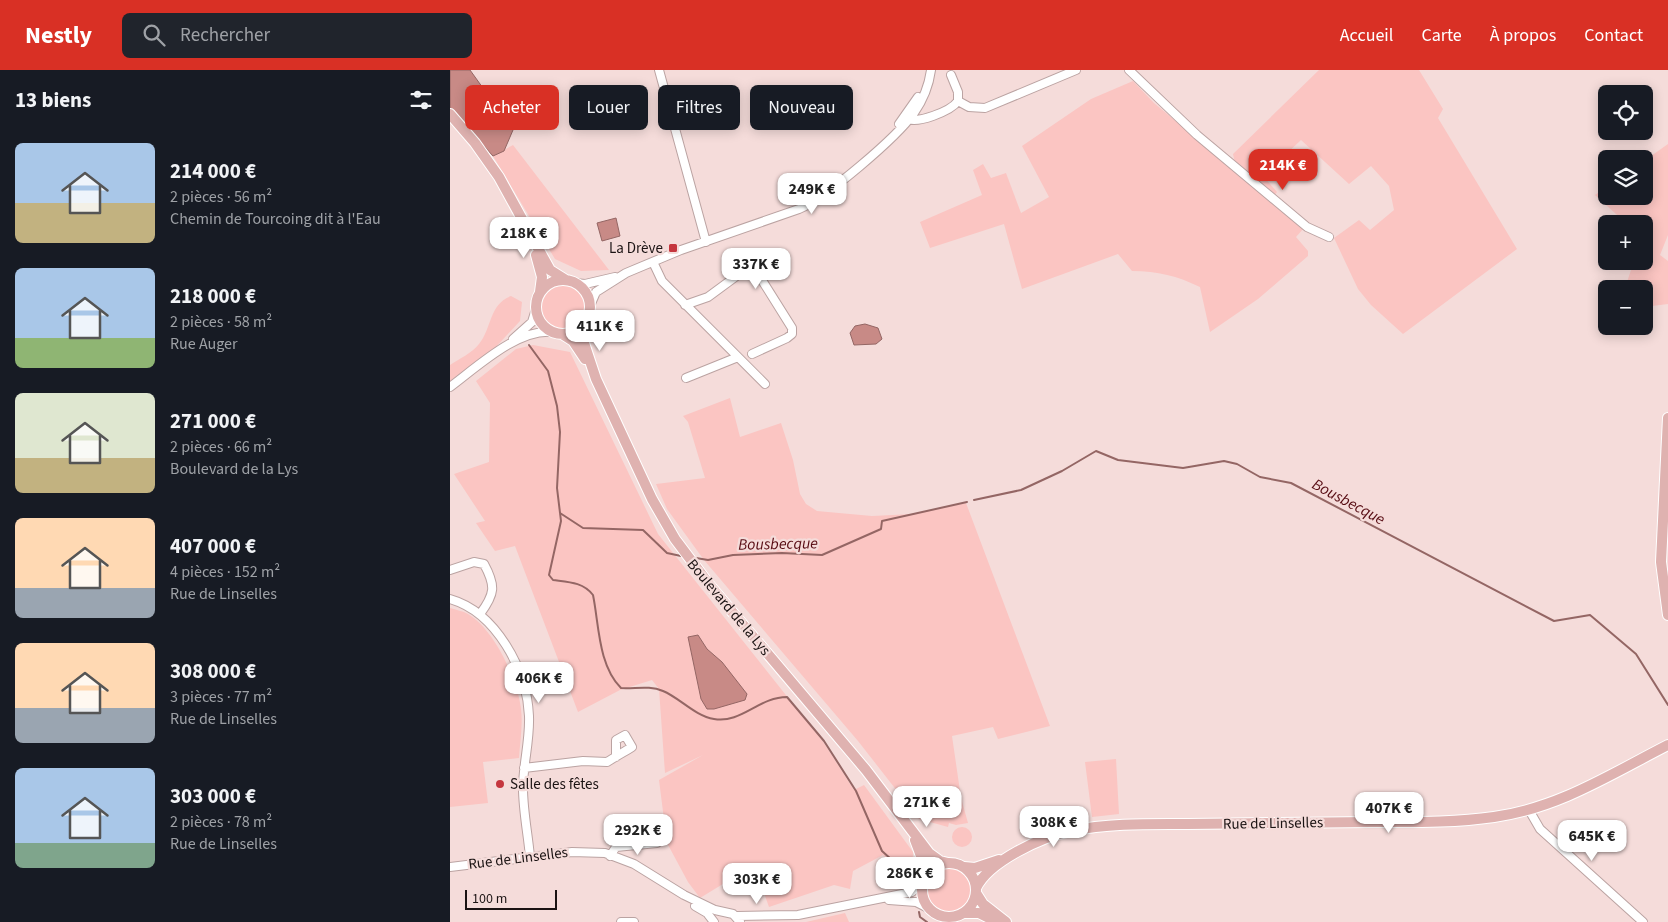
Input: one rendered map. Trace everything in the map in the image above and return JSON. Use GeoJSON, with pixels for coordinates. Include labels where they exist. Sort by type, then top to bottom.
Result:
{"type":"FeatureCollection","features":[{"type":"Feature","properties":{"kind":"main road"},"geometry":{"type":"LineString","coordinates":[[450,114],[491,165],[550,270],[558,277],[570,281],[587,294],[590,306],[584,324],[574,331],[558,333],[540,322],[536,309],[540,293],[541,272],[525,226]]}},
{"type":"Feature","properties":{"kind":"main road"},"geometry":{"type":"LineString","coordinates":[[540,293],[549,283],[570,281]]}},
{"type":"Feature","properties":{"kind":"main road","name":"Boulevard de la Lys"},"geometry":{"type":"LineString","coordinates":[[584,324],[583,340],[596,379]]}},
{"type":"Feature","properties":{"kind":"main road","name":"Boulevard de la Lys"},"geometry":{"type":"LineString","coordinates":[[558,333],[576,345],[596,379],[656,506],[684,552],[866,770],[931,855],[940,861],[948,863]]}},
{"type":"Feature","properties":{"kind":"main road"},"geometry":{"type":"LineString","coordinates":[[1668,418],[1661,562],[1668,615]]}},
{"type":"Feature","properties":{"kind":"main road","name":"Rue de Linselles"},"geometry":{"type":"LineString","coordinates":[[964,867],[981,867],[1016,853],[1048,837],[1098,827],[1450,821],[1495,817],[1529,810],[1581,791],[1668,745]]}},
{"type":"Feature","properties":{"kind":"main road","name":"Boulevard de la Lys"},"geometry":{"type":"LineString","coordinates":[[898,811],[918,846],[924,864],[924,879]]}},
{"type":"Feature","properties":{"kind":"main road","name":"Rue de Linselles"},"geometry":{"type":"LineString","coordinates":[[976,890],[985,875],[1016,853]]}},
{"type":"Feature","properties":{"kind":"main road"},"geometry":{"type":"LineString","coordinates":[[976,890],[972,905],[963,913],[953,917],[943,917],[928,908],[922,896],[924,879],[935,866],[948,863],[964,867],[972,876],[983,904],[1006,922]]}},
{"type":"Feature","properties":{"kind":"main road"},"geometry":{"type":"LineString","coordinates":[[963,913],[979,913],[998,922]]}},
{"type":"Feature","properties":{"kind":"street"},"geometry":{"type":"LineString","coordinates":[[659,70],[706,242]]}},
{"type":"Feature","properties":{"kind":"street"},"geometry":{"type":"LineString","coordinates":[[570,281],[591,283],[626,273],[809,204],[852,171],[889,138],[906,118],[930,70]]}},
{"type":"Feature","properties":{"kind":"street"},"geometry":{"type":"LineString","coordinates":[[958,101],[970,107],[984,108],[1076,70]]}},
{"type":"Feature","properties":{"kind":"street"},"geometry":{"type":"LineString","coordinates":[[1128,70],[1197,136],[1307,227],[1330,237]]}},
{"type":"Feature","properties":{"kind":"street"},"geometry":{"type":"LineString","coordinates":[[906,118],[920,120],[952,107],[958,101],[958,92],[951,75]]}},
{"type":"Feature","properties":{"kind":"street"},"geometry":{"type":"LineString","coordinates":[[652,262],[660,279],[765,384]]}},
{"type":"Feature","properties":{"kind":"street"},"geometry":{"type":"LineString","coordinates":[[685,304],[708,297],[746,269],[754,269],[792,328],[792,334],[752,354]]}},
{"type":"Feature","properties":{"kind":"street"},"geometry":{"type":"LineString","coordinates":[[590,306],[596,292],[626,273]]}},
{"type":"Feature","properties":{"kind":"street"},"geometry":{"type":"LineString","coordinates":[[450,387],[501,350],[529,325],[536,309]]}},
{"type":"Feature","properties":{"kind":"street"},"geometry":{"type":"LineString","coordinates":[[501,350],[531,334],[558,333]]}},
{"type":"Feature","properties":{"kind":"street"},"geometry":{"type":"LineString","coordinates":[[686,378],[738,357]]}},
{"type":"Feature","properties":{"kind":"street"},"geometry":{"type":"LineString","coordinates":[[450,570],[474,562],[484,564],[493,590],[491,598],[480,614]]}},
{"type":"Feature","properties":{"kind":"street"},"geometry":{"type":"LineString","coordinates":[[450,600],[470,607],[480,614],[508,651],[524,684],[529,719],[523,795],[530,857]]}},
{"type":"Feature","properties":{"kind":"street"},"geometry":{"type":"LineString","coordinates":[[524,768],[583,761],[601,763],[616,757]]}},
{"type":"Feature","properties":{"kind":"street"},"geometry":{"type":"LineString","coordinates":[[1529,810],[1540,829],[1643,922]]}},
{"type":"Feature","properties":{"kind":"street"},"geometry":{"type":"LineString","coordinates":[[610,856],[616,848],[657,843]]}},
{"type":"Feature","properties":{"kind":"street","name":"Rue de Linselles"},"geometry":{"type":"LineString","coordinates":[[450,867],[587,851],[634,864],[684,895],[738,919]]}},
{"type":"Feature","properties":{"kind":"street","name":"Rue de Linselles"},"geometry":{"type":"LineString","coordinates":[[610,856],[672,894],[701,908],[709,914],[714,922]]}},
{"type":"Feature","properties":{"kind":"street"},"geometry":{"type":"LineString","coordinates":[[738,919],[810,913],[912,892],[924,879]]}},
{"type":"Feature","properties":{"kind":"street"},"geometry":{"type":"LineString","coordinates":[[872,900],[916,902],[928,908]]}},
{"type":"Feature","properties":{"kind":"street"},"geometry":{"type":"LineString","coordinates":[[714,922],[720,916],[727,913]]}},
{"type":"Feature","properties":{"kind":"street"},"geometry":{"type":"LineString","coordinates":[[757,922],[772,917]]}},
{"type":"Feature","properties":{"kind":"street"},"geometry":{"type":"LineString","coordinates":[[621,922],[634,922]]}},
{"type":"Feature","properties":{"kind":"shaded area"},"geometry":{"type":"Polygon","coordinates":[[[450,70],[470,70],[481,85],[465,85],[465,125],[450,109],[450,70]]]}},
{"type":"Feature","properties":{"kind":"shaded area"},"geometry":{"type":"Polygon","coordinates":[[[1319,70],[1419,70],[1443,109],[1438,118],[1517,249],[1403,334],[1371,305],[1358,289],[1334,238],[1359,220],[1370,230],[1394,210],[1389,186],[1371,166],[1349,184],[1301,140],[1263,176],[1277,192],[1274,196],[1235,163],[1233,154],[1319,70]]]}},
{"type":"Feature","properties":{"kind":"shaded area"},"geometry":{"type":"Polygon","coordinates":[[[1133,81],[1154,103],[1304,228],[1296,237],[1308,251],[1308,256],[1258,299],[1210,332],[1200,287],[1167,275],[1132,271],[1118,254],[1022,289],[1004,224],[930,248],[920,222],[982,195],[973,170],[983,164],[991,178],[1006,173],[1021,213],[1049,197],[1022,146],[1091,99],[1133,81]]]}},
{"type":"Feature","properties":{"kind":"shaded area"},"geometry":{"type":"Polygon","coordinates":[[[469,130],[513,130],[504,151],[493,156],[469,130]]]}},
{"type":"Feature","properties":{"kind":"shaded area"},"geometry":{"type":"Polygon","coordinates":[[[1668,144],[1668,235],[1660,255],[1668,261],[1668,304],[1653,306],[1653,280],[1628,280],[1631,270],[1653,270],[1653,215],[1617,215],[1606,205],[1653,205],[1653,155],[1668,144]]]}},
{"type":"Feature","properties":{"kind":"shaded area"},"geometry":{"type":"Polygon","coordinates":[[[513,145],[609,270],[581,271],[555,259],[493,156],[513,145]]]}},
{"type":"Feature","properties":{"kind":"shaded area"},"geometry":{"type":"Polygon","coordinates":[[[616,218],[620,236],[602,241],[597,223],[616,218]]]}},
{"type":"Feature","properties":{"kind":"shaded area"},"geometry":{"type":"Polygon","coordinates":[[[563,284],[576,288],[582,294],[586,307],[582,320],[576,326],[563,330],[550,326],[544,320],[540,307],[544,294],[550,288],[563,284]]]}},
{"type":"Feature","properties":{"kind":"shaded area"},"geometry":{"type":"Polygon","coordinates":[[[511,296],[522,302],[520,321],[493,350],[450,381],[450,365],[479,344],[495,310],[504,300],[511,296]]]}},
{"type":"Feature","properties":{"kind":"shaded area"},"geometry":{"type":"Polygon","coordinates":[[[865,324],[878,328],[882,339],[876,344],[854,345],[850,333],[855,326],[865,324]]]}},
{"type":"Feature","properties":{"kind":"shaded area"},"geometry":{"type":"Polygon","coordinates":[[[533,345],[570,352],[658,534],[824,743],[854,790],[864,785],[913,852],[912,880],[883,855],[853,871],[850,889],[834,885],[769,907],[754,865],[700,898],[688,882],[667,843],[659,780],[703,755],[665,773],[659,689],[652,680],[620,690],[578,712],[515,546],[495,551],[476,523],[485,521],[454,474],[489,462],[490,403],[476,381],[516,349],[533,345]]]}},
{"type":"Feature","properties":{"kind":"shaded area"},"geometry":{"type":"Polygon","coordinates":[[[730,398],[740,437],[781,423],[793,460],[800,494],[806,504],[817,511],[872,516],[913,514],[966,503],[1050,726],[998,739],[993,727],[952,736],[961,798],[968,823],[956,825],[949,823],[948,827],[919,819],[858,741],[704,560],[667,509],[656,484],[705,478],[688,422],[683,416],[730,398]]]}},
{"type":"Feature","properties":{"kind":"shaded area"},"geometry":{"type":"Polygon","coordinates":[[[450,608],[466,613],[478,621],[495,643],[510,670],[515,684],[519,697],[522,721],[519,758],[483,762],[488,803],[450,807],[450,608]]]}},
{"type":"Feature","properties":{"kind":"shaded area"},"geometry":{"type":"Polygon","coordinates":[[[698,635],[707,649],[722,662],[747,694],[745,700],[714,709],[707,709],[701,699],[688,637],[698,635]]]}},
{"type":"Feature","properties":{"kind":"shaded area"},"geometry":{"type":"Polygon","coordinates":[[[1116,759],[1119,814],[1092,817],[1085,762],[1116,759]]]}},
{"type":"Feature","properties":{"kind":"shaded area"},"geometry":{"type":"Polygon","coordinates":[[[962,827],[969,830],[972,837],[969,844],[962,847],[955,844],[952,837],[955,830],[962,827]]]}},
{"type":"Feature","properties":{"kind":"shaded area"},"geometry":{"type":"Polygon","coordinates":[[[945,867],[953,867],[962,871],[968,877],[972,890],[968,903],[962,909],[953,913],[945,913],[936,909],[930,903],[926,894],[926,886],[930,877],[936,871],[945,867]]]}},
{"type":"Feature","properties":{"kind":"shaded area"},"geometry":{"type":"Polygon","coordinates":[[[845,913],[849,922],[806,922],[845,913]]]}},
{"type":"Feature","properties":{"kind":"waterway"},"geometry":{"type":"LineString","coordinates":[[529,345],[548,371],[557,406],[560,432],[557,488],[561,521],[549,575],[553,580],[570,582],[585,587],[593,595],[601,644],[613,679],[621,688],[658,689],[694,711],[714,719],[733,718],[768,701],[787,697],[824,741],[856,791],[882,851],[913,879]]}},
{"type":"Feature","properties":{"kind":"waterway","name":"Bousbecque"},"geometry":{"type":"LineString","coordinates":[[974,500],[1021,490],[1062,471],[1096,451],[1118,460],[1183,468],[1224,461],[1237,464],[1260,477],[1291,483],[1554,621],[1590,615],[1636,654],[1668,705]]}},
{"type":"Feature","properties":{"kind":"waterway","name":"Bousbecque"},"geometry":{"type":"LineString","coordinates":[[696,558],[708,560],[733,555],[782,553],[822,555],[881,529],[882,521],[967,502]]}},
{"type":"Feature","properties":{"kind":"waterway","name":"Bousbecque"},"geometry":{"type":"LineString","coordinates":[[560,513],[583,528],[643,530],[667,553],[681,556]]}},
{"type":"Feature","properties":{"kind":"waterway"},"geometry":{"type":"LineString","coordinates":[[919,912],[920,917],[927,922]]}},
{"type":"Feature","properties":{"kind":"place","name":"La Drève"},"geometry":{"type":"Point","coordinates":[673,248]}},
{"type":"Feature","properties":{"kind":"place","name":"Salle des fêtes"},"geometry":{"type":"Point","coordinates":[500,784]}}]}
